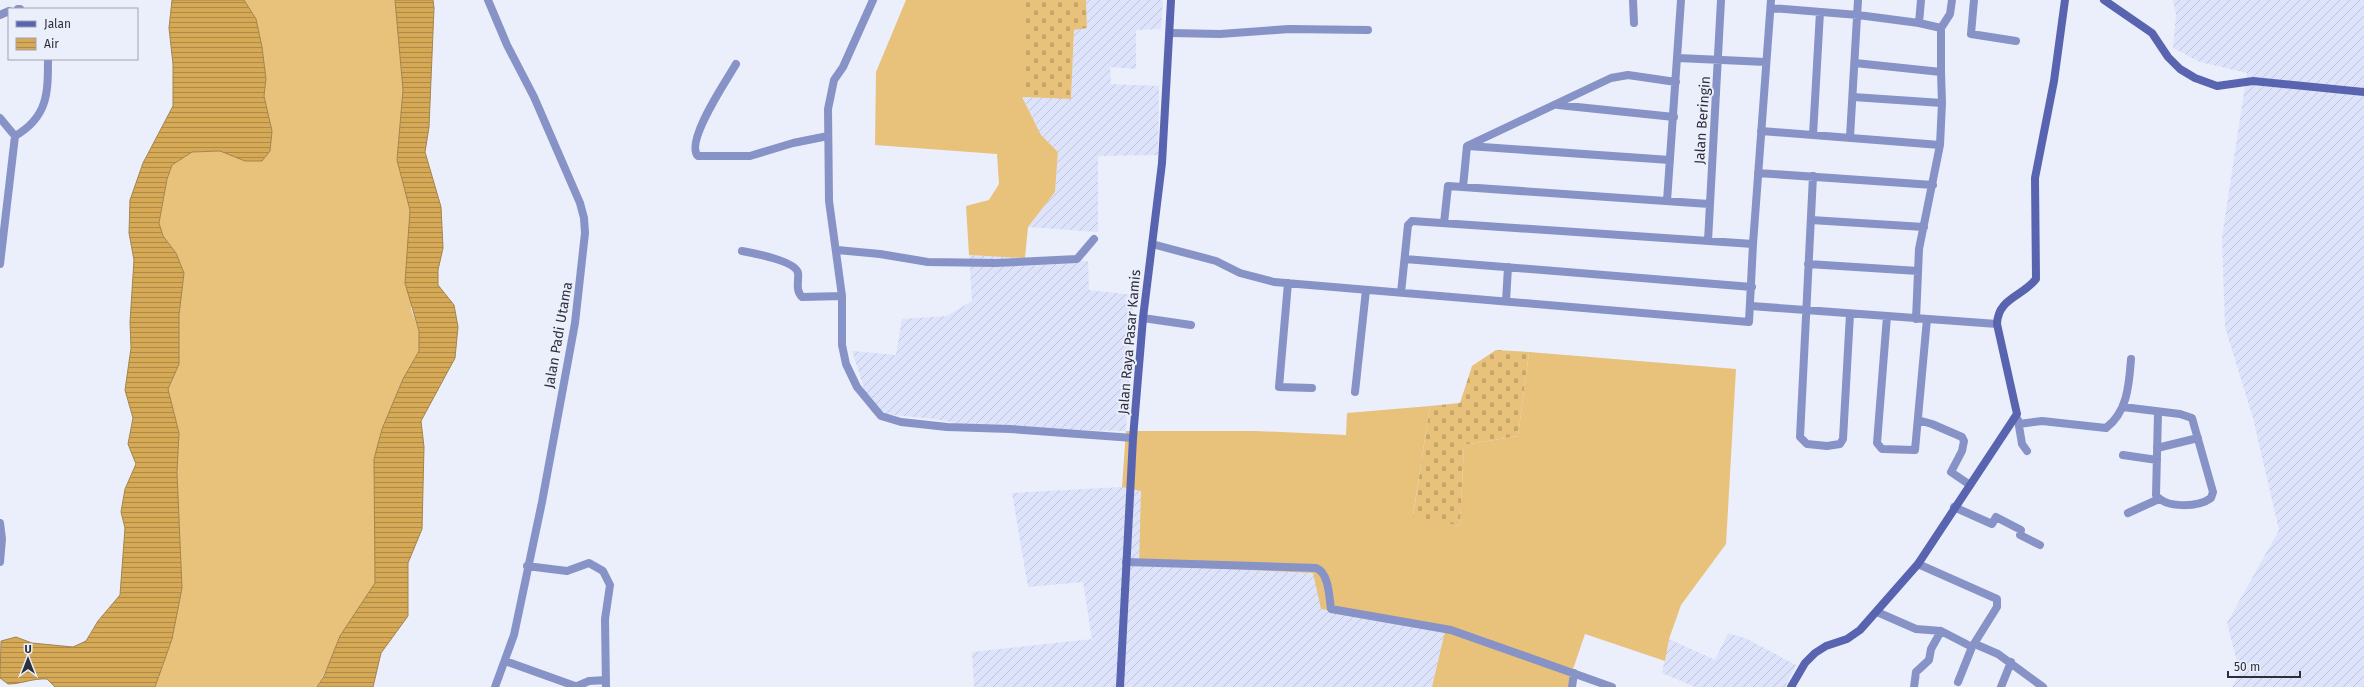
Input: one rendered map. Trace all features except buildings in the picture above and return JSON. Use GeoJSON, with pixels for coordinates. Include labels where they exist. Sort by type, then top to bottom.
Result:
{"type":"FeatureCollection","features":[{"type":"Feature","properties":{"kind":"street","name":"Jalan Padi Utama"},"geometry":{"type":"LineString","coordinates":[[488,0],[507,45],[543,117],[580,203],[584,218],[584,254],[575,323],[542,502],[527,566],[514,635],[495,687]]}},
{"type":"Feature","properties":{"kind":"street"},"geometry":{"type":"LineString","coordinates":[[873,0],[843,67],[831,88],[828,136],[829,201],[837,250],[842,296],[842,345],[846,364],[857,387],[881,416],[901,422],[947,427],[1010,429],[1133,438]]}},
{"type":"Feature","properties":{"kind":"street","name":"Jalan Raya Pasar Kamis"},"geometry":{"type":"LineString","coordinates":[[1120,687],[1133,438],[1143,318],[1162,163],[1171,0]]}},
{"type":"Feature","properties":{"kind":"street"},"geometry":{"type":"LineString","coordinates":[[1633,0],[1634,22]]}},
{"type":"Feature","properties":{"kind":"street"},"geometry":{"type":"LineString","coordinates":[[1667,201],[1681,0]]}},
{"type":"Feature","properties":{"kind":"street","name":"Jalan Beringin"},"geometry":{"type":"LineString","coordinates":[[1708,241],[1709,204],[1719,60],[1721,0]]}},
{"type":"Feature","properties":{"kind":"street"},"geometry":{"type":"LineString","coordinates":[[1850,138],[1858,0]]}},
{"type":"Feature","properties":{"kind":"street"},"geometry":{"type":"LineString","coordinates":[[1919,23],[1921,0]]}},
{"type":"Feature","properties":{"kind":"street"},"geometry":{"type":"LineString","coordinates":[[1916,318],[1918,271],[1924,227],[1940,145],[1942,103],[1941,28],[1950,14],[1952,0]]}},
{"type":"Feature","properties":{"kind":"street"},"geometry":{"type":"LineString","coordinates":[[1974,0],[1971,34],[2016,41]]}},
{"type":"Feature","properties":{"kind":"street"},"geometry":{"type":"LineString","coordinates":[[2027,451],[2022,444],[2017,414],[1997,324],[1999,309],[2036,279],[2035,178],[2054,81],[2065,0]]}},
{"type":"Feature","properties":{"kind":"street"},"geometry":{"type":"LineString","coordinates":[[2104,0],[2152,33],[2168,57],[2180,68],[2202,81],[2217,86],[2253,81],[2364,92]]}},
{"type":"Feature","properties":{"kind":"street"},"geometry":{"type":"LineString","coordinates":[[1152,244],[1216,261],[1253,278],[1288,283],[1749,322],[1752,287],[1752,244],[1771,4],[1820,12],[1858,15],[1919,23],[1941,28]]}},
{"type":"Feature","properties":{"kind":"street"},"geometry":{"type":"LineString","coordinates":[[1813,135],[1820,12]]}},
{"type":"Feature","properties":{"kind":"street"},"geometry":{"type":"LineString","coordinates":[[1170,33],[1220,34],[1289,29],[1368,30]]}},
{"type":"Feature","properties":{"kind":"street"},"geometry":{"type":"LineString","coordinates":[[1678,58],[1766,62]]}},
{"type":"Feature","properties":{"kind":"street"},"geometry":{"type":"LineString","coordinates":[[15,136],[28,129],[43,110],[48,80],[48,60]]}},
{"type":"Feature","properties":{"kind":"street"},"geometry":{"type":"LineString","coordinates":[[1855,63],[1941,72]]}},
{"type":"Feature","properties":{"kind":"street"},"geometry":{"type":"LineString","coordinates":[[736,64],[700,125],[696,150],[698,156],[750,156],[778,146],[828,136]]}},
{"type":"Feature","properties":{"kind":"street"},"geometry":{"type":"LineString","coordinates":[[1467,146],[1618,76],[1676,82]]}},
{"type":"Feature","properties":{"kind":"street"},"geometry":{"type":"LineString","coordinates":[[1852,97],[1942,103]]}},
{"type":"Feature","properties":{"kind":"street"},"geometry":{"type":"LineString","coordinates":[[1557,104],[1674,117]]}},
{"type":"Feature","properties":{"kind":"street"},"geometry":{"type":"LineString","coordinates":[[0,118],[15,136],[0,264]]}},
{"type":"Feature","properties":{"kind":"street"},"geometry":{"type":"LineString","coordinates":[[1761,131],[1940,145]]}},
{"type":"Feature","properties":{"kind":"street"},"geometry":{"type":"LineString","coordinates":[[1467,146],[1670,160]]}},
{"type":"Feature","properties":{"kind":"street"},"geometry":{"type":"LineString","coordinates":[[1463,188],[1467,146]]}},
{"type":"Feature","properties":{"kind":"street"},"geometry":{"type":"LineString","coordinates":[[1758,173],[1933,185]]}},
{"type":"Feature","properties":{"kind":"street"},"geometry":{"type":"LineString","coordinates":[[1813,176],[1800,437],[1807,444],[1838,446],[1843,439],[1850,314]]}},
{"type":"Feature","properties":{"kind":"street"},"geometry":{"type":"LineString","coordinates":[[1444,223],[1448,186],[1709,204]]}},
{"type":"Feature","properties":{"kind":"street"},"geometry":{"type":"LineString","coordinates":[[1810,220],[1924,227]]}},
{"type":"Feature","properties":{"kind":"street"},"geometry":{"type":"LineString","coordinates":[[1402,293],[1408,223],[1412,221],[1752,244]]}},
{"type":"Feature","properties":{"kind":"street"},"geometry":{"type":"LineString","coordinates":[[837,250],[880,254],[928,262],[996,263],[1077,259],[1094,239]]}},
{"type":"Feature","properties":{"kind":"street"},"geometry":{"type":"LineString","coordinates":[[742,251],[766,256],[794,266],[798,272],[798,289],[802,296],[842,296]]}},
{"type":"Feature","properties":{"kind":"street"},"geometry":{"type":"LineString","coordinates":[[1405,259],[1752,287]]}},
{"type":"Feature","properties":{"kind":"street"},"geometry":{"type":"LineString","coordinates":[[1808,264],[1918,271]]}},
{"type":"Feature","properties":{"kind":"street"},"geometry":{"type":"LineString","coordinates":[[1506,301],[1508,267]]}},
{"type":"Feature","properties":{"kind":"street"},"geometry":{"type":"LineString","coordinates":[[1288,283],[1279,387],[1312,388]]}},
{"type":"Feature","properties":{"kind":"street"},"geometry":{"type":"LineString","coordinates":[[1355,392],[1366,290]]}},
{"type":"Feature","properties":{"kind":"street"},"geometry":{"type":"LineString","coordinates":[[1751,306],[1997,324]]}},
{"type":"Feature","properties":{"kind":"street"},"geometry":{"type":"LineString","coordinates":[[1887,316],[1878,447],[1894,450],[1915,450],[1927,319]]}},
{"type":"Feature","properties":{"kind":"street"},"geometry":{"type":"LineString","coordinates":[[1143,318],[1191,325]]}},
{"type":"Feature","properties":{"kind":"street"},"geometry":{"type":"LineString","coordinates":[[2019,424],[2042,421],[2106,428],[2123,407],[2128,389],[2131,359]]}},
{"type":"Feature","properties":{"kind":"street"},"geometry":{"type":"LineString","coordinates":[[2123,407],[2188,416],[2192,418],[2213,492],[2211,498],[2198,504],[2182,504],[2164,502],[2156,495],[2158,413]]}},
{"type":"Feature","properties":{"kind":"street"},"geometry":{"type":"LineString","coordinates":[[1795,686],[1805,663],[1815,653],[1826,646],[1847,639],[1860,630],[1918,564],[1954,507],[2017,414]]}},
{"type":"Feature","properties":{"kind":"street"},"geometry":{"type":"LineString","coordinates":[[1918,420],[1932,424],[1962,437],[1964,440],[1962,451],[1951,472],[1970,485]]}},
{"type":"Feature","properties":{"kind":"street"},"geometry":{"type":"LineString","coordinates":[[2157,448],[2198,438]]}},
{"type":"Feature","properties":{"kind":"street"},"geometry":{"type":"LineString","coordinates":[[2123,455],[2157,460]]}},
{"type":"Feature","properties":{"kind":"street"},"geometry":{"type":"LineString","coordinates":[[2128,513],[2159,499]]}},
{"type":"Feature","properties":{"kind":"street"},"geometry":{"type":"LineString","coordinates":[[1954,507],[1992,524],[1996,517],[2021,530],[2020,535],[2040,545]]}},
{"type":"Feature","properties":{"kind":"street"},"geometry":{"type":"LineString","coordinates":[[0,523],[2,539],[0,562]]}},
{"type":"Feature","properties":{"kind":"street"},"geometry":{"type":"LineString","coordinates":[[1126,562],[1316,568],[1321,570],[1324,575],[1331,609],[1451,630],[1612,687]]}},
{"type":"Feature","properties":{"kind":"street"},"geometry":{"type":"LineString","coordinates":[[505,661],[575,687],[588,681],[606,684],[605,619],[610,585],[603,571],[589,563],[567,571],[527,566]]}},
{"type":"Feature","properties":{"kind":"street"},"geometry":{"type":"LineString","coordinates":[[1918,564],[1997,599],[1997,607],[1974,646],[1958,682]]}},
{"type":"Feature","properties":{"kind":"street"},"geometry":{"type":"LineString","coordinates":[[1877,612],[1916,629],[1941,631],[2011,662],[2043,687]]}},
{"type":"Feature","properties":{"kind":"street"},"geometry":{"type":"LineString","coordinates":[[1914,687],[1916,672],[1929,660],[1931,649],[1941,631]]}},
{"type":"Feature","properties":{"kind":"street"},"geometry":{"type":"LineString","coordinates":[[2001,687],[2011,662]]}},
{"type":"Feature","properties":{"kind":"street"},"geometry":{"type":"LineString","coordinates":[[1572,687],[1574,673]]}},
{"type":"Feature","properties":{"kind":"shaded area"},"geometry":{"type":"Polygon","coordinates":[[[1086,0],[1163,0],[1161,29],[1136,30],[1136,69],[1110,67],[1111,84],[1159,86],[1158,155],[1098,156],[1098,232],[1028,227],[1055,192],[1058,152],[1041,135],[1022,97],[1071,99],[1074,30],[1087,27],[1086,0]]]}},
{"type":"Feature","properties":{"kind":"shaded area"},"geometry":{"type":"Polygon","coordinates":[[[2173,0],[2364,0],[2364,687],[2232,687],[2240,673],[2227,623],[2279,530],[2253,418],[2225,327],[2222,237],[2247,73],[2200,62],[2173,48],[2176,14],[2173,0]]]}},
{"type":"Feature","properties":{"kind":"shaded area"},"geometry":{"type":"Polygon","coordinates":[[[969,255],[1088,261],[1089,290],[1134,295],[1126,431],[983,428],[935,419],[872,413],[852,351],[896,355],[902,319],[947,316],[972,301],[969,255]]]}},
{"type":"Feature","properties":{"kind":"shaded area"},"geometry":{"type":"Polygon","coordinates":[[[1122,487],[1142,491],[1139,565],[1313,573],[1445,631],[1432,687],[974,687],[972,652],[1092,639],[1083,582],[1028,587],[1012,493],[1122,487]]]}},
{"type":"Feature","properties":{"kind":"shaded area"},"geometry":{"type":"Polygon","coordinates":[[[1728,633],[1747,639],[1796,665],[1785,687],[1695,687],[1662,673],[1669,639],[1715,660],[1728,633]]]}},
{"type":"Feature","properties":{"kind":"green space"},"geometry":{"type":"Polygon","coordinates":[[[244,0],[395,0],[403,90],[397,160],[410,210],[411,309],[419,331],[419,351],[403,379],[382,429],[374,459],[375,583],[358,609],[317,687],[155,687],[172,639],[182,588],[177,472],[179,433],[168,389],[179,364],[179,315],[184,273],[176,253],[163,236],[159,223],[167,179],[172,165],[191,152],[220,151],[245,161],[262,161],[272,131],[264,96],[266,79],[262,47],[244,0]]]}},
{"type":"Feature","properties":{"kind":"green space"},"geometry":{"type":"Polygon","coordinates":[[[906,0],[1022,0],[1022,97],[1041,135],[1058,152],[1055,192],[1028,227],[1025,258],[969,255],[966,206],[989,200],[999,184],[997,154],[875,145],[876,72],[906,0]]]}},
{"type":"Feature","properties":{"kind":"green space"},"geometry":{"type":"Polygon","coordinates":[[[1022,0],[1086,0],[1087,28],[1074,30],[1071,99],[1022,97],[1022,0]]]}},
{"type":"Feature","properties":{"kind":"green space"},"geometry":{"type":"Polygon","coordinates":[[[1496,350],[1529,352],[1518,436],[1464,445],[1460,526],[1413,516],[1430,406],[1460,403],[1472,366],[1496,350]]]}},
{"type":"Feature","properties":{"kind":"green space"},"geometry":{"type":"Polygon","coordinates":[[[1529,352],[1736,369],[1726,544],[1681,605],[1669,639],[1665,661],[1585,634],[1571,675],[1570,687],[1432,687],[1445,631],[1321,609],[1313,573],[1139,565],[1141,491],[1122,487],[1126,431],[1256,431],[1346,435],[1347,413],[1430,406],[1413,515],[1460,526],[1464,445],[1518,436],[1529,352]]]}},
{"type":"Feature","properties":{"kind":"water"},"geometry":{"type":"Polygon","coordinates":[[[172,0],[244,0],[256,19],[262,47],[266,79],[264,96],[272,131],[270,151],[262,161],[245,161],[220,151],[192,152],[172,165],[167,179],[159,223],[163,236],[176,253],[184,273],[179,315],[179,364],[168,389],[179,433],[177,472],[182,588],[172,639],[155,687],[55,687],[47,679],[37,679],[8,684],[0,678],[1,641],[16,637],[32,643],[73,647],[86,641],[98,621],[120,595],[125,528],[121,512],[125,489],[136,464],[128,444],[133,418],[125,390],[131,348],[130,322],[134,260],[129,233],[130,200],[143,163],[173,106],[173,64],[169,28],[172,0]]]}},
{"type":"Feature","properties":{"kind":"water"},"geometry":{"type":"Polygon","coordinates":[[[395,0],[433,0],[434,8],[429,127],[425,152],[441,207],[443,248],[438,270],[438,285],[454,305],[458,327],[455,358],[421,421],[424,447],[422,529],[408,563],[408,616],[381,653],[373,687],[317,687],[324,676],[340,636],[375,583],[374,459],[382,429],[403,379],[419,351],[419,331],[405,283],[410,210],[397,160],[403,90],[395,0]]]}}]}
